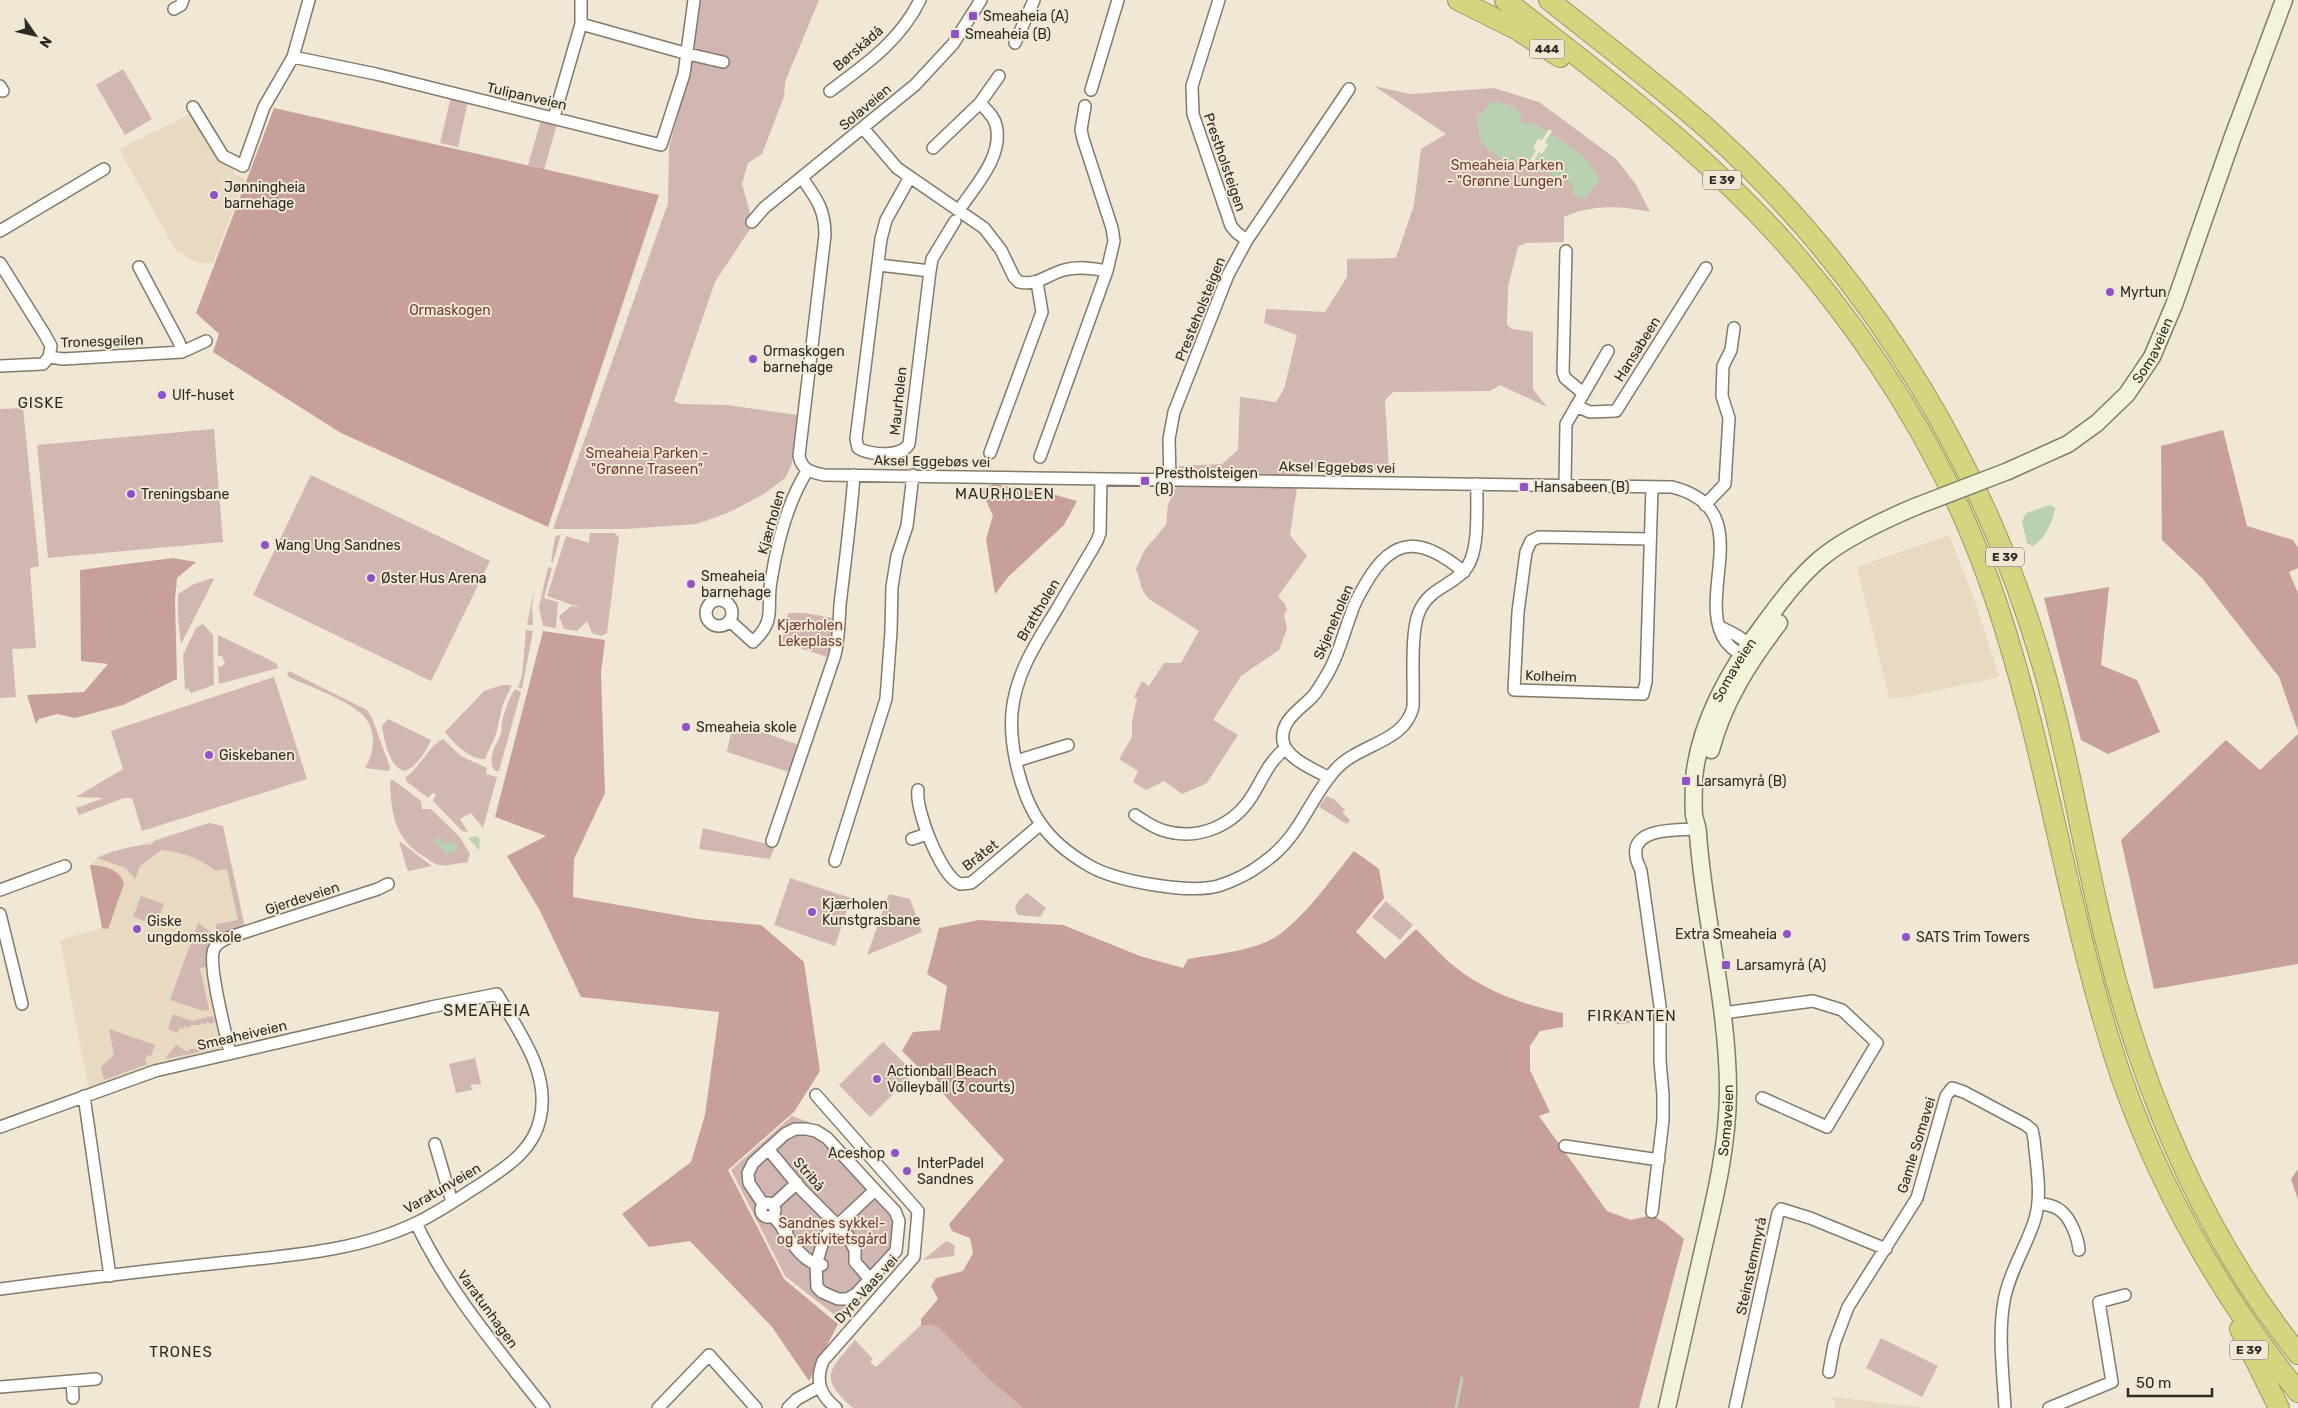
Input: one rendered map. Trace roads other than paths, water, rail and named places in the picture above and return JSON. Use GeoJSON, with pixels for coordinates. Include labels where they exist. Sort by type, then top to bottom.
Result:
{"type":"FeatureCollection","features":[{"type":"Feature","properties":{"kind":"highway","name":"444"},"geometry":{"type":"LineString","coordinates":[[1458,0],[1516,29],[1632,101]]}},
{"type":"Feature","properties":{"kind":"highway","name":"E 39"},"geometry":{"type":"LineString","coordinates":[[1504,0],[1632,101],[1691,151],[1762,219],[1805,267],[1851,325],[1899,397],[1942,474],[1988,578],[2027,701],[2085,950],[2122,1077],[2144,1135],[2167,1185],[2224,1290],[2241,1333],[2279,1408]]}},
{"type":"Feature","properties":{"kind":"highway","name":"E 39"},"geometry":{"type":"LineString","coordinates":[[1549,0],[1710,131],[1808,230],[1867,306],[1943,424],[1981,498],[2011,570],[2032,632],[2051,695],[2105,938],[2144,1072],[2189,1180],[2210,1219],[2264,1309],[2298,1354]]}},
{"type":"Feature","properties":{"kind":"highway","name":"E 39"},"geometry":{"type":"LineString","coordinates":[[2224,1290],[2298,1392]]}},
{"type":"Feature","properties":{"kind":"main road","name":"Somaveien"},"geometry":{"type":"LineString","coordinates":[[1667,1408],[1719,1179],[1727,1124],[1728,1089],[1723,1013],[1700,858],[1698,829],[1704,785],[1716,733],[1748,652],[1786,595],[1822,558],[1864,531],[1917,506],[2008,471],[2068,444],[2097,423],[2127,394],[2152,357],[2174,305],[2284,0]]}},
{"type":"Feature","properties":{"kind":"street"},"geometry":{"type":"LineString","coordinates":[[174,9],[181,5],[183,0]]}},
{"type":"Feature","properties":{"kind":"street"},"geometry":{"type":"LineString","coordinates":[[193,107],[223,156],[243,166],[264,107],[293,57],[309,0]]}},
{"type":"Feature","properties":{"kind":"street"},"geometry":{"type":"LineString","coordinates":[[554,117],[581,24],[581,0]]}},
{"type":"Feature","properties":{"kind":"street"},"geometry":{"type":"LineString","coordinates":[[688,54],[694,0]]}},
{"type":"Feature","properties":{"kind":"street","name":"Børskådå"},"geometry":{"type":"LineString","coordinates":[[830,91],[888,45],[903,27],[920,0]]}},
{"type":"Feature","properties":{"kind":"street","name":"Solaveien"},"geometry":{"type":"LineString","coordinates":[[752,222],[764,208],[863,128],[935,66],[981,0]]}},
{"type":"Feature","properties":{"kind":"street"},"geometry":{"type":"LineString","coordinates":[[1015,43],[1034,0]]}},
{"type":"Feature","properties":{"kind":"street"},"geometry":{"type":"LineString","coordinates":[[1091,90],[1118,0]]}},
{"type":"Feature","properties":{"kind":"street","name":"Prestholsteigen"},"geometry":{"type":"LineString","coordinates":[[1219,0],[1192,86],[1193,114],[1231,226],[1237,234],[1246,240]]}},
{"type":"Feature","properties":{"kind":"street"},"geometry":{"type":"LineString","coordinates":[[581,24],[723,62]]}},
{"type":"Feature","properties":{"kind":"street","name":"Tulipanveien"},"geometry":{"type":"LineString","coordinates":[[293,57],[376,74],[662,145],[684,74],[688,54]]}},
{"type":"Feature","properties":{"kind":"street"},"geometry":{"type":"LineString","coordinates":[[933,148],[980,103],[999,76]]}},
{"type":"Feature","properties":{"kind":"street","name":"Presteholsteigen"},"geometry":{"type":"LineString","coordinates":[[1170,479],[1170,439],[1174,412],[1228,275],[1246,240],[1348,89]]}},
{"type":"Feature","properties":{"kind":"street"},"geometry":{"type":"LineString","coordinates":[[959,210],[982,177],[995,151],[996,124],[980,103]]}},
{"type":"Feature","properties":{"kind":"street"},"geometry":{"type":"LineString","coordinates":[[1040,457],[1107,271],[1114,241],[1112,228],[1081,130],[1085,106]]}},
{"type":"Feature","properties":{"kind":"street"},"geometry":{"type":"LineString","coordinates":[[863,128],[891,163],[959,210],[991,236],[1001,250],[1014,277],[1019,282],[1026,284],[1037,282],[1062,270],[1080,267],[1107,271]]}},
{"type":"Feature","properties":{"kind":"street"},"geometry":{"type":"LineString","coordinates":[[0,231],[104,169]]}},
{"type":"Feature","properties":{"kind":"street","name":"Maurholen"},"geometry":{"type":"LineString","coordinates":[[910,177],[886,220],[879,264],[856,439],[858,448],[867,452],[898,453],[909,444],[932,259],[954,221]]}},
{"type":"Feature","properties":{"kind":"street"},"geometry":{"type":"LineString","coordinates":[[802,178],[820,205],[825,218],[825,235],[800,456],[801,463],[807,471]]}},
{"type":"Feature","properties":{"kind":"street"},"geometry":{"type":"LineString","coordinates":[[1566,251],[1563,372],[1565,378],[1583,392]]}},
{"type":"Feature","properties":{"kind":"street"},"geometry":{"type":"LineString","coordinates":[[0,263],[51,346],[50,357]]}},
{"type":"Feature","properties":{"kind":"street"},"geometry":{"type":"LineString","coordinates":[[879,264],[930,271]]}},
{"type":"Feature","properties":{"kind":"street"},"geometry":{"type":"LineString","coordinates":[[139,267],[179,342],[182,352]]}},
{"type":"Feature","properties":{"kind":"street","name":"Hansabeen"},"geometry":{"type":"LineString","coordinates":[[1576,406],[1590,412],[1616,411],[1706,268]]}},
{"type":"Feature","properties":{"kind":"street"},"geometry":{"type":"LineString","coordinates":[[990,452],[1042,312],[1037,282]]}},
{"type":"Feature","properties":{"kind":"street"},"geometry":{"type":"LineString","coordinates":[[1705,505],[1724,484],[1726,476],[1729,418],[1722,396],[1723,366],[1731,350],[1734,328]]}},
{"type":"Feature","properties":{"kind":"street","name":"Tronesgeilen"},"geometry":{"type":"LineString","coordinates":[[0,366],[43,364],[50,357],[62,359],[182,352],[206,341]]}},
{"type":"Feature","properties":{"kind":"street","name":"Hansabeen"},"geometry":{"type":"LineString","coordinates":[[1564,485],[1566,424],[1608,351]]}},
{"type":"Feature","properties":{"kind":"street","name":"Aksel Eggebøs vei"},"geometry":{"type":"LineString","coordinates":[[807,471],[824,475],[1564,485],[1652,487],[1682,490],[1691,494],[1705,505],[1713,515],[1720,538],[1717,618],[1720,627],[1736,635],[1748,652]]}},
{"type":"Feature","properties":{"kind":"street","name":"Kjærholen"},"geometry":{"type":"LineString","coordinates":[[730,621],[753,642],[768,626],[770,583],[779,541],[793,495],[807,471]]}},
{"type":"Feature","properties":{"kind":"street"},"geometry":{"type":"LineString","coordinates":[[772,841],[835,655],[840,634],[840,607],[851,518],[854,475]]}},
{"type":"Feature","properties":{"kind":"street"},"geometry":{"type":"LineString","coordinates":[[836,862],[886,699],[892,587],[897,556],[907,526],[913,475]]}},
{"type":"Feature","properties":{"kind":"street","name":"Brattholen"},"geometry":{"type":"LineString","coordinates":[[1101,479],[1100,532],[1097,541],[1036,642],[1019,678],[1012,715],[1016,761],[1025,794],[1041,824],[1072,855],[1089,866],[1140,882],[1179,889],[1216,886],[1249,872],[1280,850],[1293,836],[1329,778]]}},
{"type":"Feature","properties":{"kind":"street"},"geometry":{"type":"LineString","coordinates":[[1134,815],[1159,829],[1175,833],[1190,834],[1220,826],[1243,809],[1271,764],[1285,749],[1329,778],[1337,768],[1357,752],[1397,733],[1408,721],[1413,707],[1415,631],[1418,615],[1427,598],[1464,572],[1470,564],[1475,548],[1477,484]]}},
{"type":"Feature","properties":{"kind":"street","name":"Kolheim"},"geometry":{"type":"LineString","coordinates":[[1650,539],[1539,537],[1531,541],[1526,552],[1518,612],[1514,690],[1643,694],[1646,682],[1652,487]]}},
{"type":"Feature","properties":{"kind":"street","name":"Skjeneholen"},"geometry":{"type":"LineString","coordinates":[[1285,749],[1283,735],[1286,723],[1314,694],[1334,662],[1359,596],[1383,559],[1396,548],[1417,547],[1442,557],[1464,572]]}},
{"type":"Feature","properties":{"kind":"street"},"geometry":{"type":"LineString","coordinates":[[1016,761],[1068,744]]}},
{"type":"Feature","properties":{"kind":"street","name":"Bråtet"},"geometry":{"type":"LineString","coordinates":[[918,790],[918,804],[927,834],[950,877],[955,882],[965,884],[976,879],[1041,824]]}},
{"type":"Feature","properties":{"kind":"street"},"geometry":{"type":"LineString","coordinates":[[1652,1212],[1663,1120],[1660,1006],[1641,871],[1635,855],[1638,843],[1644,836],[1660,832],[1698,829]]}},
{"type":"Feature","properties":{"kind":"street"},"geometry":{"type":"LineString","coordinates":[[912,839],[927,834]]}},
{"type":"Feature","properties":{"kind":"street"},"geometry":{"type":"LineString","coordinates":[[0,890],[65,866]]}},
{"type":"Feature","properties":{"kind":"street","name":"Gjerdeveien"},"geometry":{"type":"LineString","coordinates":[[230,1053],[212,965],[214,950],[217,944],[233,936],[378,890],[388,884]]}},
{"type":"Feature","properties":{"kind":"street"},"geometry":{"type":"LineString","coordinates":[[0,914],[22,1004]]}},
{"type":"Feature","properties":{"kind":"street","name":"Smeaheiveien"},"geometry":{"type":"LineString","coordinates":[[0,1127],[155,1071],[497,994]]}},
{"type":"Feature","properties":{"kind":"street","name":"Varatunveien"},"geometry":{"type":"LineString","coordinates":[[0,1289],[312,1253],[366,1241],[416,1223],[452,1202],[519,1157],[531,1142],[540,1119],[541,1086],[530,1050],[497,994]]}},
{"type":"Feature","properties":{"kind":"street"},"geometry":{"type":"LineString","coordinates":[[1723,1013],[1813,1001],[1842,1010],[1877,1043],[1828,1127],[1762,1098]]}},
{"type":"Feature","properties":{"kind":"street","name":"Gamle Somavei"},"geometry":{"type":"LineString","coordinates":[[1830,1372],[1834,1344],[1841,1321],[1857,1292],[1917,1198],[1946,1096],[1952,1088],[1964,1092],[2032,1130],[2034,1138],[2038,1203],[2035,1221],[2010,1277],[2004,1300],[2002,1325],[2004,1408]]}},
{"type":"Feature","properties":{"kind":"street","name":"Dyre Vaas vei"},"geometry":{"type":"LineString","coordinates":[[816,1095],[918,1211],[914,1257],[827,1354],[819,1371],[819,1387]]}},
{"type":"Feature","properties":{"kind":"street"},"geometry":{"type":"LineString","coordinates":[[84,1096],[110,1276]]}},
{"type":"Feature","properties":{"kind":"street"},"geometry":{"type":"LineString","coordinates":[[819,1265],[810,1262],[796,1240],[782,1228],[770,1208],[749,1183],[748,1173],[753,1162],[785,1134],[795,1130],[816,1131],[827,1138],[895,1211],[899,1221],[896,1251],[856,1294],[847,1299],[838,1299],[822,1292],[817,1287],[824,1238],[833,1224],[875,1190]]}},
{"type":"Feature","properties":{"kind":"street"},"geometry":{"type":"LineString","coordinates":[[435,1144],[452,1202]]}},
{"type":"Feature","properties":{"kind":"street"},"geometry":{"type":"LineString","coordinates":[[1565,1146],[1659,1160]]}},
{"type":"Feature","properties":{"kind":"street","name":"Stribå"},"geometry":{"type":"LineString","coordinates":[[768,1149],[855,1250],[855,1262],[870,1278]]}},
{"type":"Feature","properties":{"kind":"street"},"geometry":{"type":"LineString","coordinates":[[770,1208],[797,1184]]}},
{"type":"Feature","properties":{"kind":"street"},"geometry":{"type":"LineString","coordinates":[[2038,1203],[2062,1211],[2078,1238],[2080,1250]]}},
{"type":"Feature","properties":{"kind":"street","name":"Steinstemmyrå"},"geometry":{"type":"LineString","coordinates":[[1735,1408],[1779,1211],[1786,1209],[1886,1249]]}},
{"type":"Feature","properties":{"kind":"street","name":"Varatunhagen"},"geometry":{"type":"LineString","coordinates":[[416,1223],[436,1263],[458,1296],[544,1408]]}},
{"type":"Feature","properties":{"kind":"street"},"geometry":{"type":"LineString","coordinates":[[2049,1408],[2112,1382],[2099,1302],[2125,1295]]}},
{"type":"Feature","properties":{"kind":"street"},"geometry":{"type":"LineString","coordinates":[[658,1408],[709,1355],[756,1408]]}},
{"type":"Feature","properties":{"kind":"street"},"geometry":{"type":"LineString","coordinates":[[0,1387],[96,1379]]}},
{"type":"Feature","properties":{"kind":"street"},"geometry":{"type":"LineString","coordinates":[[72,1381],[74,1398]]}},
{"type":"Feature","properties":{"kind":"street"},"geometry":{"type":"LineString","coordinates":[[788,1408],[797,1400],[819,1387],[836,1408]]}},
{"type":"Feature","properties":{"kind":"waterway"},"geometry":{"type":"LineString","coordinates":[[1456,1408],[1462,1378]]}},
{"type":"Feature","properties":{"kind":"place","name":"Smeaheia (A)"},"geometry":{"type":"Point","coordinates":[973,16]}},
{"type":"Feature","properties":{"kind":"place","name":"Smeaheia (B)"},"geometry":{"type":"Point","coordinates":[955,34]}},
{"type":"Feature","properties":{"kind":"place","name":"Jønningheia barnehage"},"geometry":{"type":"Point","coordinates":[214,195]}},
{"type":"Feature","properties":{"kind":"place","name":"Myrtun"},"geometry":{"type":"Point","coordinates":[2110,292]}},
{"type":"Feature","properties":{"kind":"place","name":"Ormaskogen barnehage"},"geometry":{"type":"Point","coordinates":[753,359]}},
{"type":"Feature","properties":{"kind":"place","name":"Ulf-huset"},"geometry":{"type":"Point","coordinates":[162,395]}},
{"type":"Feature","properties":{"kind":"place","name":"Prestholsteigen (B)"},"geometry":{"type":"Point","coordinates":[1145,481]}},
{"type":"Feature","properties":{"kind":"place","name":"Hansabeen (B)"},"geometry":{"type":"Point","coordinates":[1524,487]}},
{"type":"Feature","properties":{"kind":"place","name":"Treningsbane"},"geometry":{"type":"Point","coordinates":[131,494]}},
{"type":"Feature","properties":{"kind":"place","name":"Wang Ung Sandnes"},"geometry":{"type":"Point","coordinates":[265,545]}},
{"type":"Feature","properties":{"kind":"place","name":"Øster Hus Arena"},"geometry":{"type":"Point","coordinates":[371,578]}},
{"type":"Feature","properties":{"kind":"place","name":"Smeaheia barnehage"},"geometry":{"type":"Point","coordinates":[691,584]}},
{"type":"Feature","properties":{"kind":"place","name":"Smeaheia skole"},"geometry":{"type":"Point","coordinates":[686,727]}},
{"type":"Feature","properties":{"kind":"place","name":"Giskebanen"},"geometry":{"type":"Point","coordinates":[209,755]}},
{"type":"Feature","properties":{"kind":"place","name":"Larsamyrå (B)"},"geometry":{"type":"Point","coordinates":[1686,781]}},
{"type":"Feature","properties":{"kind":"place","name":"Kjærholen Kunstgrasbane"},"geometry":{"type":"Point","coordinates":[812,912]}},
{"type":"Feature","properties":{"kind":"place","name":"Giske ungdomsskole"},"geometry":{"type":"Point","coordinates":[137,929]}},
{"type":"Feature","properties":{"kind":"place","name":"Extra Smeaheia"},"geometry":{"type":"Point","coordinates":[1787,934]}},
{"type":"Feature","properties":{"kind":"place","name":"SATS Trim Towers"},"geometry":{"type":"Point","coordinates":[1906,937]}},
{"type":"Feature","properties":{"kind":"place","name":"Larsamyrå (A)"},"geometry":{"type":"Point","coordinates":[1726,965]}},
{"type":"Feature","properties":{"kind":"place","name":"Actionball Beach Volleyball (3 courts)"},"geometry":{"type":"Point","coordinates":[877,1079]}},
{"type":"Feature","properties":{"kind":"place","name":"Aceshop"},"geometry":{"type":"Point","coordinates":[895,1153]}},
{"type":"Feature","properties":{"kind":"place","name":"InterPadel Sandnes"},"geometry":{"type":"Point","coordinates":[907,1171]}},
{"type":"Feature","properties":{"kind":"district","name":"GISKE"},"geometry":{"type":"Point","coordinates":[41,403]}},
{"type":"Feature","properties":{"kind":"district","name":"MAURHOLEN"},"geometry":{"type":"Point","coordinates":[1005,494]}},
{"type":"Feature","properties":{"kind":"district","name":"SMEAHEIA"},"geometry":{"type":"Point","coordinates":[487,1010]}},
{"type":"Feature","properties":{"kind":"district","name":"FIRKANTEN"},"geometry":{"type":"Point","coordinates":[1632,1016]}},
{"type":"Feature","properties":{"kind":"district","name":"TRONES"},"geometry":{"type":"Point","coordinates":[181,1352]}},
{"type":"Feature","properties":{"kind":"park label","name":"Smeaheia Parken - \"Grønne Lungen\""},"geometry":{"type":"Point","coordinates":[1507,174]}},
{"type":"Feature","properties":{"kind":"park label","name":"Ormaskogen"},"geometry":{"type":"Point","coordinates":[450,310]}},
{"type":"Feature","properties":{"kind":"park label","name":"Smeaheia Parken - \"Grønne Traseen\""},"geometry":{"type":"Point","coordinates":[647,462]}},
{"type":"Feature","properties":{"kind":"park label","name":"Kjærholen Lekeplass"},"geometry":{"type":"Point","coordinates":[810,634]}},
{"type":"Feature","properties":{"kind":"park label","name":"Sandnes sykkel- og aktivitetsgård"},"geometry":{"type":"Point","coordinates":[832,1232]}}]}
